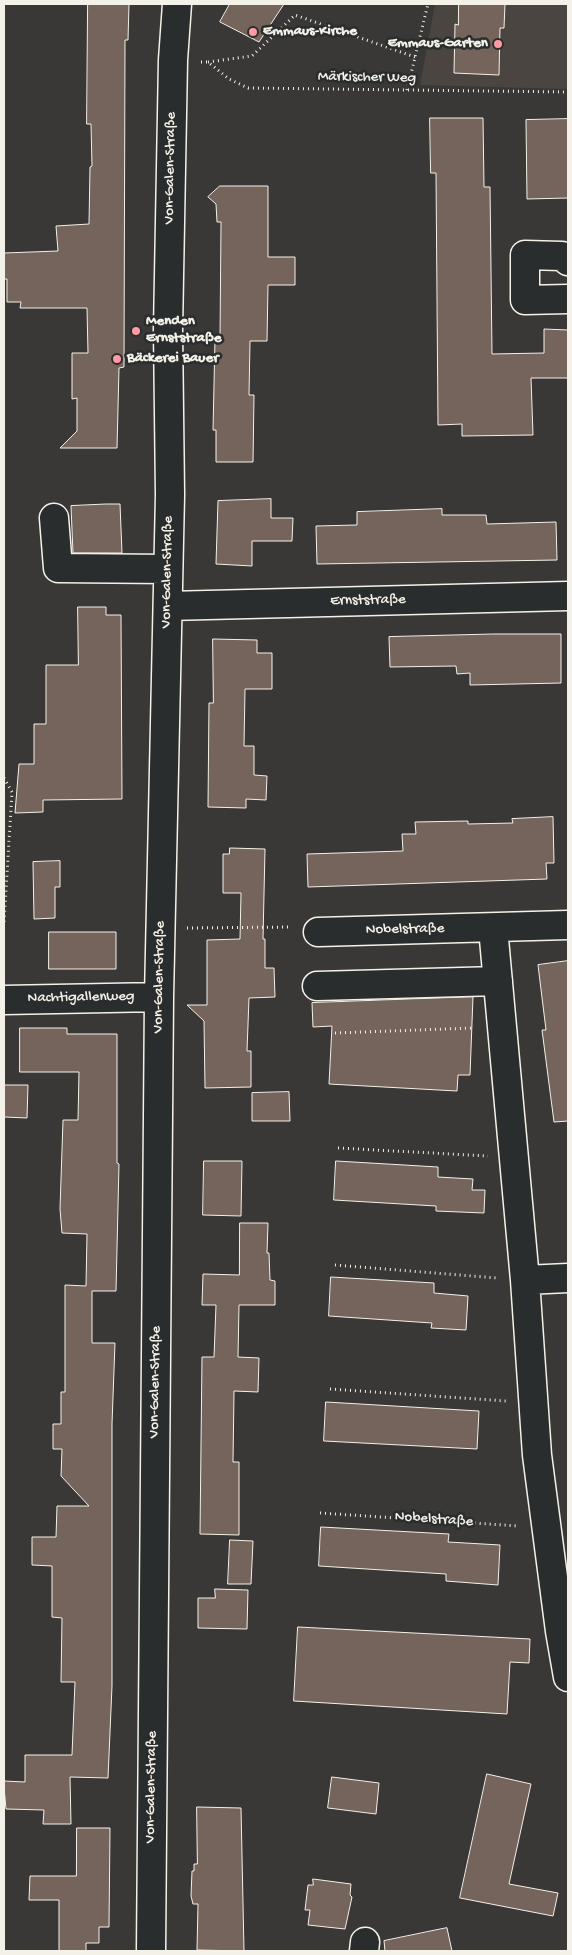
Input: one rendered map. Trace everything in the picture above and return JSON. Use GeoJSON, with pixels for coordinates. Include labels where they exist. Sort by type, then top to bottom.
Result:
{"type":"FeatureCollection","features":[{"type":"Feature","properties":{"kind":"street","name":"Von-Galen-Straße"},"geometry":{"type":"LineString","coordinates":[[151,1951],[159,997],[168,606],[168,330],[173,60],[177,4]]}},
{"type":"Feature","properties":{"kind":"street"},"geometry":{"type":"LineString","coordinates":[[568,261],[562,256],[525,256],[525,300],[568,299]]}},
{"type":"Feature","properties":{"kind":"street"},"geometry":{"type":"LineString","coordinates":[[54,518],[58,568],[168,570]]}},
{"type":"Feature","properties":{"kind":"street","name":"Ernststraße"},"geometry":{"type":"LineString","coordinates":[[168,606],[568,596]]}},
{"type":"Feature","properties":{"kind":"street","name":"Nobelstraße"},"geometry":{"type":"LineString","coordinates":[[318,932],[568,925]]}},
{"type":"Feature","properties":{"kind":"street"},"geometry":{"type":"LineString","coordinates":[[493,928],[525,1280],[537,1455],[564,1631],[568,1677]]}},
{"type":"Feature","properties":{"kind":"street"},"geometry":{"type":"LineString","coordinates":[[316,986],[498,981]]}},
{"type":"Feature","properties":{"kind":"street","name":"Nachtigallenweg"},"geometry":{"type":"LineString","coordinates":[[4,1000],[159,997]]}},
{"type":"Feature","properties":{"kind":"street"},"geometry":{"type":"LineString","coordinates":[[525,1280],[568,1278]]}},
{"type":"Feature","properties":{"kind":"path"},"geometry":{"type":"LineString","coordinates":[[408,90],[428,4]]}},
{"type":"Feature","properties":{"kind":"path"},"geometry":{"type":"LineString","coordinates":[[173,60],[208,62],[252,56],[295,15],[415,57]]}},
{"type":"Feature","properties":{"kind":"path","name":"Märkischer Weg"},"geometry":{"type":"LineString","coordinates":[[208,62],[229,79],[248,88],[568,92]]}},
{"type":"Feature","properties":{"kind":"path"},"geometry":{"type":"LineString","coordinates":[[4,778],[12,792],[4,923]]}},
{"type":"Feature","properties":{"kind":"path"},"geometry":{"type":"LineString","coordinates":[[160,929],[303,926],[318,932]]}},
{"type":"Feature","properties":{"kind":"path"},"geometry":{"type":"LineString","coordinates":[[335,1033],[502,1027]]}},
{"type":"Feature","properties":{"kind":"path"},"geometry":{"type":"LineString","coordinates":[[338,1148],[514,1158]]}},
{"type":"Feature","properties":{"kind":"path"},"geometry":{"type":"LineString","coordinates":[[335,1265],[525,1280]]}},
{"type":"Feature","properties":{"kind":"path"},"geometry":{"type":"LineString","coordinates":[[330,1389],[533,1402]]}},
{"type":"Feature","properties":{"kind":"path","name":"Nobelstraße"},"geometry":{"type":"LineString","coordinates":[[320,1513],[548,1527]]}},
{"type":"Feature","properties":{"kind":"shaded area","name":"Emmaus-Garten"},"geometry":{"type":"Polygon","coordinates":[[[435,4],[568,4],[568,89],[420,85],[435,4]]]}},
{"type":"Feature","properties":{"kind":"building"},"geometry":{"type":"Polygon","coordinates":[[[88,4],[129,4],[128,40],[125,40],[124,367],[119,368],[117,448],[60,448],[77,431],[77,398],[72,399],[72,353],[88,353],[87,308],[20,308],[21,302],[7,302],[7,279],[4,279],[4,253],[58,251],[56,226],[89,224],[90,167],[92,166],[91,124],[87,124],[88,4]]]}},
{"type":"Feature","properties":{"kind":"building","name":"Emmaus-Kirche"},"geometry":{"type":"Polygon","coordinates":[[[230,4],[284,4],[259,42],[220,22],[230,4]]]}},
{"type":"Feature","properties":{"kind":"building"},"geometry":{"type":"Polygon","coordinates":[[[459,4],[505,4],[504,28],[500,28],[499,75],[454,73],[455,24],[458,25],[459,4]]]}},
{"type":"Feature","properties":{"kind":"building"},"geometry":{"type":"Polygon","coordinates":[[[430,118],[483,118],[484,187],[490,187],[492,354],[544,353],[544,329],[568,330],[568,378],[531,378],[533,435],[462,436],[462,424],[438,425],[436,173],[431,173],[430,118]]]}},
{"type":"Feature","properties":{"kind":"building"},"geometry":{"type":"Polygon","coordinates":[[[568,119],[568,198],[527,199],[526,120],[568,119]]]}},
{"type":"Feature","properties":{"kind":"building"},"geometry":{"type":"Polygon","coordinates":[[[220,186],[268,186],[268,257],[295,257],[295,285],[268,285],[267,341],[250,341],[249,395],[254,395],[253,462],[216,462],[216,430],[213,430],[215,339],[220,340],[221,222],[217,222],[216,204],[208,197],[220,186]]]}},
{"type":"Feature","properties":{"kind":"building"},"geometry":{"type":"Polygon","coordinates":[[[271,499],[271,518],[293,518],[292,541],[252,541],[252,566],[216,564],[218,501],[271,499]]]}},
{"type":"Feature","properties":{"kind":"building"},"geometry":{"type":"Polygon","coordinates":[[[120,504],[122,553],[73,553],[71,506],[120,504]]]}},
{"type":"Feature","properties":{"kind":"building"},"geometry":{"type":"Polygon","coordinates":[[[442,509],[442,515],[486,515],[487,524],[556,522],[557,560],[317,564],[316,526],[357,525],[357,512],[442,509]]]}},
{"type":"Feature","properties":{"kind":"building"},"geometry":{"type":"Polygon","coordinates":[[[78,607],[106,607],[106,615],[121,615],[122,799],[43,800],[43,812],[15,813],[19,764],[34,764],[34,724],[46,724],[46,665],[78,665],[78,607]]]}},
{"type":"Feature","properties":{"kind":"building"},"geometry":{"type":"Polygon","coordinates":[[[561,634],[561,683],[470,685],[470,673],[457,674],[456,666],[390,667],[389,637],[561,634]]]}},
{"type":"Feature","properties":{"kind":"building"},"geometry":{"type":"Polygon","coordinates":[[[213,639],[257,640],[257,653],[272,653],[272,689],[245,689],[244,746],[254,746],[254,775],[267,776],[266,800],[246,799],[246,808],[208,807],[209,703],[213,703],[213,639]]]}},
{"type":"Feature","properties":{"kind":"building"},"geometry":{"type":"Polygon","coordinates":[[[553,817],[554,863],[546,863],[547,879],[308,887],[307,854],[403,851],[402,834],[416,834],[415,822],[468,821],[468,824],[513,823],[512,819],[553,817]]]}},
{"type":"Feature","properties":{"kind":"building"},"geometry":{"type":"Polygon","coordinates":[[[230,848],[265,849],[263,939],[265,939],[265,968],[274,968],[275,997],[249,998],[247,1051],[251,1051],[251,1087],[205,1088],[204,1021],[187,1005],[207,1005],[207,940],[240,939],[241,893],[223,893],[223,854],[229,854],[230,848]]]}},
{"type":"Feature","properties":{"kind":"building"},"geometry":{"type":"Polygon","coordinates":[[[60,861],[60,887],[55,887],[55,918],[34,919],[33,862],[60,861]]]}},
{"type":"Feature","properties":{"kind":"building"},"geometry":{"type":"Polygon","coordinates":[[[49,932],[116,932],[116,969],[49,969],[49,932]]]}},
{"type":"Feature","properties":{"kind":"building"},"geometry":{"type":"Polygon","coordinates":[[[568,961],[568,1121],[554,1122],[542,1030],[546,1030],[538,965],[568,961]]]}},
{"type":"Feature","properties":{"kind":"building"},"geometry":{"type":"Polygon","coordinates":[[[473,997],[470,1075],[458,1075],[457,1091],[329,1084],[332,1026],[313,1027],[312,1003],[473,997]]]}},
{"type":"Feature","properties":{"kind":"building"},"geometry":{"type":"Polygon","coordinates":[[[20,1028],[67,1028],[67,1034],[117,1034],[117,1163],[119,1164],[116,1291],[92,1291],[92,1343],[115,1343],[112,1424],[112,1686],[108,1778],[70,1777],[71,1824],[43,1824],[44,1810],[6,1809],[4,1787],[4,1781],[25,1782],[25,1755],[72,1755],[75,1682],[61,1682],[62,1618],[52,1617],[52,1566],[32,1565],[32,1537],[56,1537],[57,1506],[89,1506],[61,1476],[62,1449],[53,1449],[53,1424],[61,1424],[61,1392],[65,1392],[65,1285],[86,1286],[87,1234],[62,1233],[60,1209],[63,1120],[78,1120],[79,1072],[20,1072],[20,1028]]]}},
{"type":"Feature","properties":{"kind":"building"},"geometry":{"type":"Polygon","coordinates":[[[4,1085],[28,1085],[27,1118],[4,1117],[4,1085]]]}},
{"type":"Feature","properties":{"kind":"building"},"geometry":{"type":"Polygon","coordinates":[[[289,1092],[290,1121],[252,1121],[252,1093],[289,1092]]]}},
{"type":"Feature","properties":{"kind":"building"},"geometry":{"type":"Polygon","coordinates":[[[204,1161],[242,1161],[241,1216],[203,1215],[204,1161]]]}},
{"type":"Feature","properties":{"kind":"building"},"geometry":{"type":"Polygon","coordinates":[[[336,1161],[438,1167],[438,1177],[473,1179],[472,1190],[485,1190],[484,1213],[436,1211],[436,1206],[334,1200],[336,1161]]]}},
{"type":"Feature","properties":{"kind":"building"},"geometry":{"type":"Polygon","coordinates":[[[240,1223],[268,1223],[267,1253],[269,1253],[270,1280],[275,1281],[275,1305],[239,1305],[238,1357],[259,1358],[258,1392],[234,1391],[233,1462],[239,1462],[239,1535],[200,1534],[202,1357],[214,1357],[216,1305],[202,1305],[203,1274],[239,1275],[240,1223]]]}},
{"type":"Feature","properties":{"kind":"building"},"geometry":{"type":"Polygon","coordinates":[[[331,1277],[434,1283],[434,1293],[468,1296],[466,1330],[431,1328],[432,1323],[329,1316],[331,1277]]]}},
{"type":"Feature","properties":{"kind":"building"},"geometry":{"type":"Polygon","coordinates":[[[326,1402],[479,1411],[477,1449],[324,1441],[326,1402]]]}},
{"type":"Feature","properties":{"kind":"building"},"geometry":{"type":"Polygon","coordinates":[[[321,1527],[449,1534],[448,1542],[500,1545],[498,1585],[446,1581],[446,1574],[319,1566],[321,1527]]]}},
{"type":"Feature","properties":{"kind":"building"},"geometry":{"type":"Polygon","coordinates":[[[230,1540],[253,1541],[251,1584],[228,1584],[230,1540]]]}},
{"type":"Feature","properties":{"kind":"building"},"geometry":{"type":"Polygon","coordinates":[[[215,1589],[248,1590],[247,1629],[198,1628],[198,1598],[215,1598],[215,1589]]]}},
{"type":"Feature","properties":{"kind":"building"},"geometry":{"type":"Polygon","coordinates":[[[298,1627],[530,1639],[529,1663],[510,1662],[507,1714],[294,1701],[298,1627]]]}},
{"type":"Feature","properties":{"kind":"building"},"geometry":{"type":"Polygon","coordinates":[[[487,1774],[531,1784],[509,1884],[558,1893],[553,1916],[460,1898],[487,1774]]]}},
{"type":"Feature","properties":{"kind":"building"},"geometry":{"type":"Polygon","coordinates":[[[332,1777],[379,1783],[376,1814],[328,1808],[332,1777]]]}},
{"type":"Feature","properties":{"kind":"building"},"geometry":{"type":"Polygon","coordinates":[[[197,1807],[241,1808],[244,1951],[197,1950],[198,1904],[193,1904],[191,1896],[192,1871],[194,1871],[194,1864],[197,1864],[197,1807]]]}},
{"type":"Feature","properties":{"kind":"building"},"geometry":{"type":"Polygon","coordinates":[[[77,1828],[110,1828],[109,1927],[99,1927],[99,1943],[86,1943],[86,1951],[59,1951],[59,1900],[29,1900],[30,1876],[76,1876],[77,1828]]]}},
{"type":"Feature","properties":{"kind":"building"},"geometry":{"type":"Polygon","coordinates":[[[313,1879],[351,1884],[350,1895],[352,1897],[345,1929],[308,1925],[310,1910],[305,1910],[308,1885],[313,1885],[313,1879]]]}},
{"type":"Feature","properties":{"kind":"building"},"geometry":{"type":"Polygon","coordinates":[[[447,1928],[452,1951],[385,1951],[384,1941],[447,1928]]]}},
{"type":"Feature","properties":{"kind":"place","name":"Emmaus-Kirche"},"geometry":{"type":"Point","coordinates":[253,32]}},
{"type":"Feature","properties":{"kind":"place","name":"Emmaus-Garten"},"geometry":{"type":"Point","coordinates":[498,44]}},
{"type":"Feature","properties":{"kind":"place","name":"Menden Ernststraße"},"geometry":{"type":"Point","coordinates":[136,331]}},
{"type":"Feature","properties":{"kind":"place","name":"Bäckerei Bauer"},"geometry":{"type":"Point","coordinates":[117,359]}}]}
